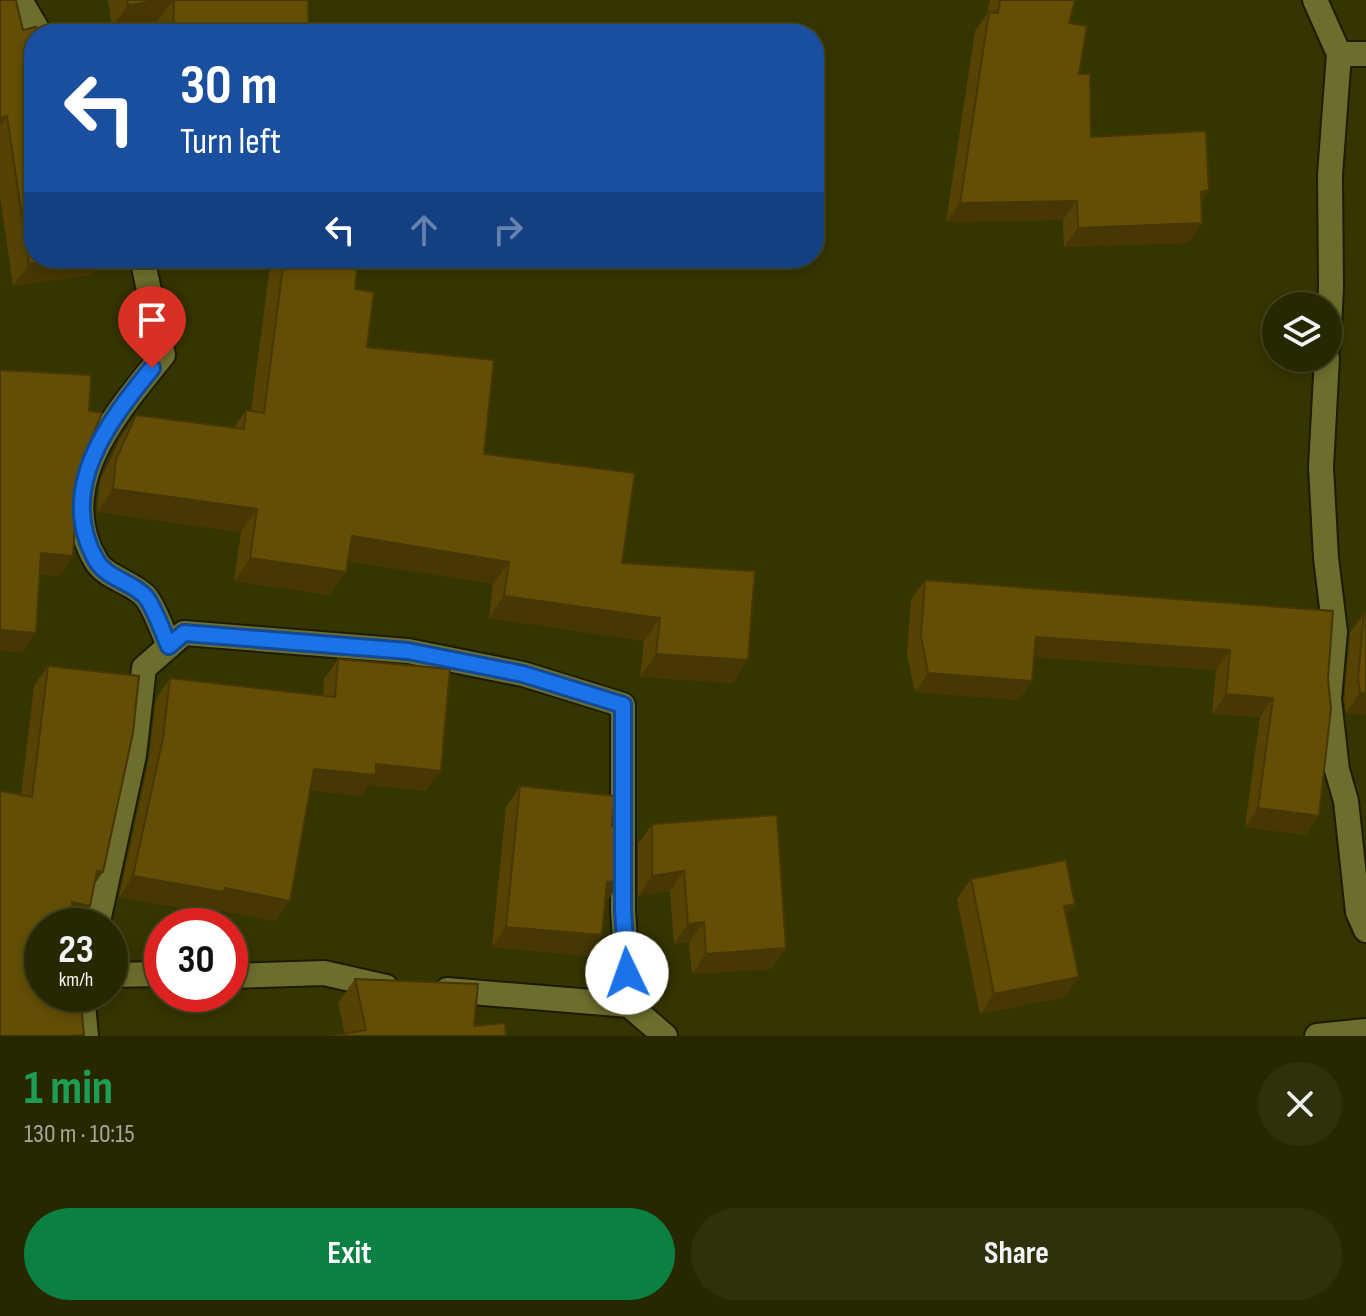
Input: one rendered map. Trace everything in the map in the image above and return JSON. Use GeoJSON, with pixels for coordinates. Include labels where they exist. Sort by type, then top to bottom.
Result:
{"type":"FeatureCollection","features":[{"type":"Feature","properties":{"kind":"street"},"geometry":{"type":"LineString","coordinates":[[20,0],[34,24]]}},
{"type":"Feature","properties":{"kind":"street"},"geometry":{"type":"LineString","coordinates":[[1315,0],[1339,54],[1330,175],[1331,292]]}},
{"type":"Feature","properties":{"kind":"street"},"geometry":{"type":"LineString","coordinates":[[1339,54],[1366,54]]}},
{"type":"Feature","properties":{"kind":"street"},"geometry":{"type":"LineString","coordinates":[[144,268],[163,355],[112,422],[90,459],[81,497],[84,529],[97,563],[145,596],[169,646]]}},
{"type":"Feature","properties":{"kind":"street"},"geometry":{"type":"LineString","coordinates":[[1326,372],[1321,467],[1326,558],[1335,632],[1329,699],[1337,770],[1346,801],[1358,912],[1366,930]]}},
{"type":"Feature","properties":{"kind":"street"},"geometry":{"type":"LineString","coordinates":[[101,908],[134,755],[144,668],[184,633],[408,651],[523,674],[623,705],[623,910],[629,1005]]}},
{"type":"Feature","properties":{"kind":"street"},"geometry":{"type":"LineString","coordinates":[[248,975],[324,973],[381,986],[629,1005],[665,1036]]}},
{"type":"Feature","properties":{"kind":"street"},"geometry":{"type":"LineString","coordinates":[[84,1012],[86,1036]]}},
{"type":"Feature","properties":{"kind":"street"},"geometry":{"type":"LineString","coordinates":[[1317,1036],[1366,1031]]}},
{"type":"Feature","properties":{"kind":"building"},"geometry":{"type":"Polygon","coordinates":[[[0,0],[16,0],[24,30],[24,230],[7,116],[0,118],[0,0]]]}},
{"type":"Feature","properties":{"kind":"building"},"geometry":{"type":"Polygon","coordinates":[[[127,0],[164,0],[128,5],[127,0]]]}},
{"type":"Feature","properties":{"kind":"building"},"geometry":{"type":"Polygon","coordinates":[[[174,0],[308,0],[309,24],[173,24],[174,0]]]}},
{"type":"Feature","properties":{"kind":"building"},"geometry":{"type":"Polygon","coordinates":[[[1000,0],[1075,0],[1069,23],[1087,26],[1079,74],[1090,74],[1091,137],[1206,131],[1209,190],[1201,192],[1202,223],[1078,228],[1077,201],[960,203],[989,12],[998,13],[1000,0]]]}},
{"type":"Feature","properties":{"kind":"building"},"geometry":{"type":"Polygon","coordinates":[[[283,268],[357,268],[355,289],[374,292],[367,347],[494,360],[484,454],[635,473],[622,563],[755,571],[748,660],[656,654],[660,618],[504,596],[509,562],[352,536],[346,572],[250,558],[257,509],[113,489],[116,459],[136,415],[244,429],[246,410],[264,413],[283,268]]]}},
{"type":"Feature","properties":{"kind":"building"},"geometry":{"type":"Polygon","coordinates":[[[0,370],[91,375],[89,411],[102,413],[86,452],[81,487],[77,486],[73,556],[41,553],[36,633],[0,630],[0,370]]]}},
{"type":"Feature","properties":{"kind":"building"},"geometry":{"type":"Polygon","coordinates":[[[925,580],[1333,611],[1328,679],[1331,708],[1319,816],[1258,808],[1273,698],[1226,694],[1230,650],[1036,637],[1032,681],[928,673],[921,636],[925,580]]]}},
{"type":"Feature","properties":{"kind":"building"},"geometry":{"type":"Polygon","coordinates":[[[1364,613],[1366,693],[1360,693],[1358,679],[1364,613]]]}},
{"type":"Feature","properties":{"kind":"building"},"geometry":{"type":"Polygon","coordinates":[[[338,659],[450,669],[441,771],[376,764],[376,775],[314,769],[290,901],[225,888],[224,892],[133,876],[163,738],[170,678],[335,697],[338,659]]]}},
{"type":"Feature","properties":{"kind":"building"},"geometry":{"type":"Polygon","coordinates":[[[48,666],[139,676],[133,733],[103,872],[97,871],[90,906],[72,902],[72,908],[24,908],[24,1012],[82,1012],[84,1035],[0,1036],[0,791],[32,797],[48,666]]]}},
{"type":"Feature","properties":{"kind":"building"},"geometry":{"type":"Polygon","coordinates":[[[520,786],[615,796],[612,826],[622,826],[622,880],[607,882],[602,935],[506,927],[520,786]]]}},
{"type":"Feature","properties":{"kind":"building"},"geometry":{"type":"Polygon","coordinates":[[[777,815],[786,948],[706,954],[704,922],[688,924],[684,871],[652,876],[652,824],[777,815]]]}},
{"type":"Feature","properties":{"kind":"building"},"geometry":{"type":"Polygon","coordinates":[[[1066,860],[1075,904],[1064,906],[1079,977],[994,994],[971,879],[1066,860]]]}},
{"type":"Feature","properties":{"kind":"building"},"geometry":{"type":"Polygon","coordinates":[[[355,979],[478,984],[474,1026],[505,1023],[506,1036],[331,1036],[366,1030],[355,979]]]}},
{"type":"Feature","properties":{"kind":"route"},"geometry":{"type":"LineString","coordinates":[[152,368],[112,422],[90,459],[81,497],[84,529],[97,563],[145,596],[169,646],[184,633],[408,651],[523,674],[623,705],[623,910],[627,973]]}}]}
